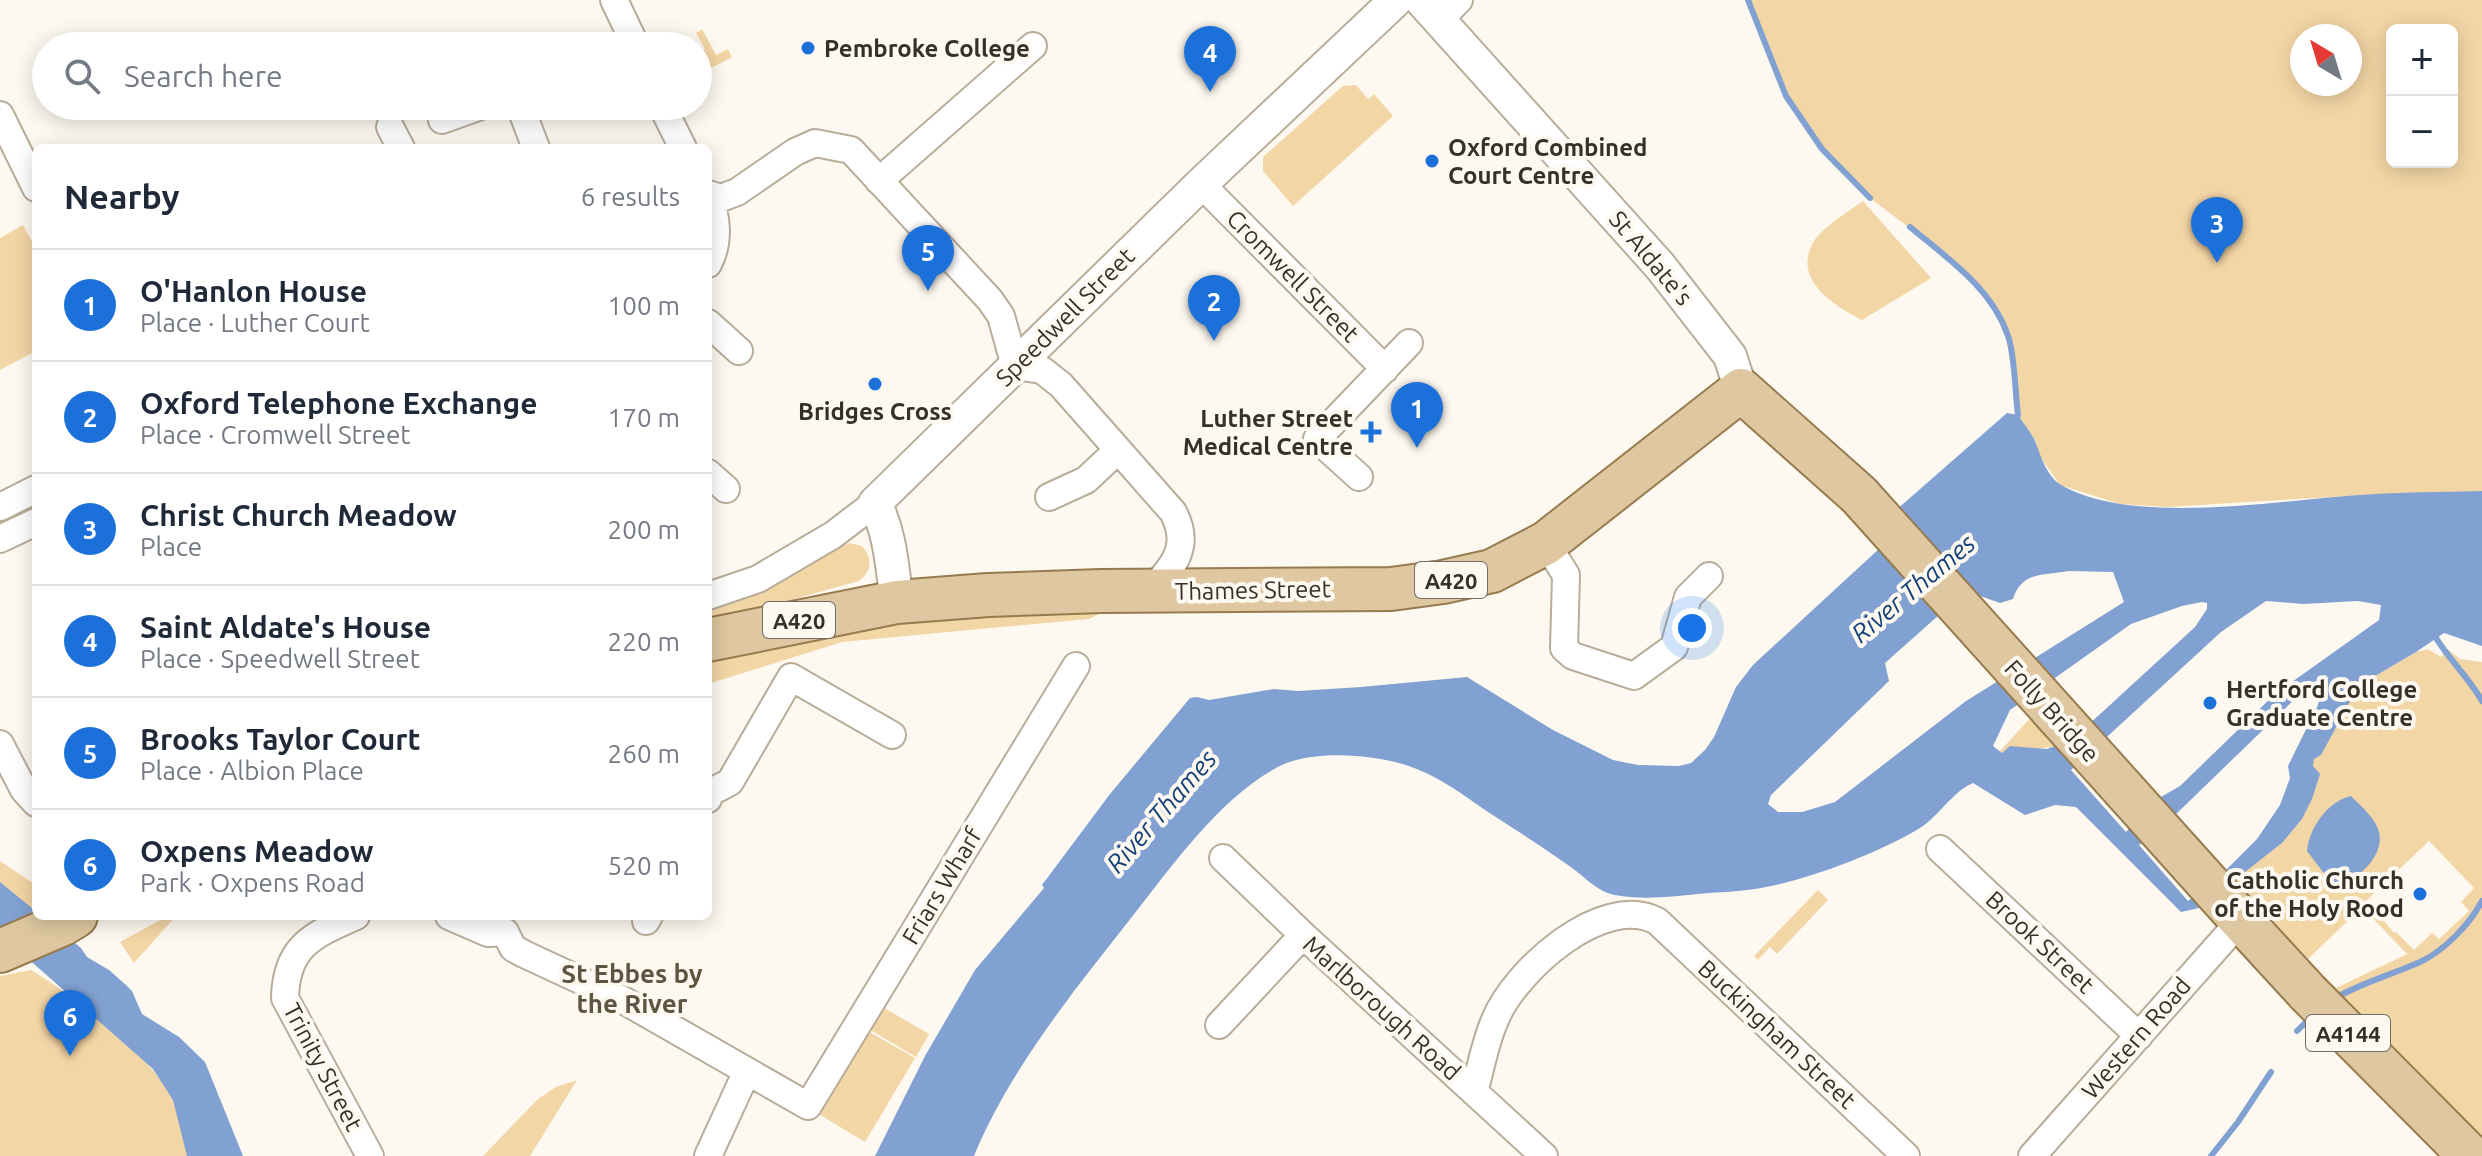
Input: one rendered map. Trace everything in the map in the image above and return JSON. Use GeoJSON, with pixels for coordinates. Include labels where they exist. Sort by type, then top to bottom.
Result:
{"type":"FeatureCollection","features":[{"type":"Feature","properties":{"kind":"main road","name":"St Aldate's"},"geometry":{"type":"LineString","coordinates":[[1741,390],[1877,514]]}},
{"type":"Feature","properties":{"kind":"main road","name":"Thames Street"},"geometry":{"type":"LineString","coordinates":[[712,639],[897,602],[988,595],[1391,589],[1492,571],[1546,543],[1741,390]]}},
{"type":"Feature","properties":{"kind":"main road","name":"Folly Bridge"},"geometry":{"type":"LineString","coordinates":[[1877,514],[2234,913]]}},
{"type":"Feature","properties":{"kind":"main road","name":"A4144"},"geometry":{"type":"LineString","coordinates":[[2234,913],[2308,993],[2470,1156]]}},
{"type":"Feature","properties":{"kind":"main road"},"geometry":{"type":"LineString","coordinates":[[4,950],[69,920]]}},
{"type":"Feature","properties":{"kind":"street"},"geometry":{"type":"LineString","coordinates":[[614,0],[626,32]]}},
{"type":"Feature","properties":{"kind":"street","name":"Speedwell Street"},"geometry":{"type":"LineString","coordinates":[[712,595],[758,579],[833,535],[875,503],[1201,184],[1396,0]]}},
{"type":"Feature","properties":{"kind":"street","name":"St Aldate's"},"geometry":{"type":"LineString","coordinates":[[1439,7],[1660,266],[1730,356],[1741,390]]}},
{"type":"Feature","properties":{"kind":"street"},"geometry":{"type":"LineString","coordinates":[[879,181],[1033,46]]}},
{"type":"Feature","properties":{"kind":"street"},"geometry":{"type":"LineString","coordinates":[[1,118],[32,180]]}},
{"type":"Feature","properties":{"kind":"street"},"geometry":{"type":"LineString","coordinates":[[525,120],[534,144]]}},
{"type":"Feature","properties":{"kind":"street"},"geometry":{"type":"LineString","coordinates":[[669,120],[681,144]]}},
{"type":"Feature","properties":{"kind":"street"},"geometry":{"type":"LineString","coordinates":[[712,195],[721,198],[737,192],[795,152],[815,143],[851,150],[990,300],[1001,316],[1015,366],[1042,370],[1061,385],[1173,512],[1179,523],[1182,543],[1166,575],[1149,592]]}},
{"type":"Feature","properties":{"kind":"street","name":"Cromwell Street"},"geometry":{"type":"LineString","coordinates":[[1201,184],[1385,369]]}},
{"type":"Feature","properties":{"kind":"street"},"geometry":{"type":"LineString","coordinates":[[712,203],[716,223],[712,257]]}},
{"type":"Feature","properties":{"kind":"street"},"geometry":{"type":"LineString","coordinates":[[1001,316],[1048,335]]}},
{"type":"Feature","properties":{"kind":"street"},"geometry":{"type":"LineString","coordinates":[[712,327],[739,351]]}},
{"type":"Feature","properties":{"kind":"street"},"geometry":{"type":"LineString","coordinates":[[1359,477],[1317,439],[1409,343]]}},
{"type":"Feature","properties":{"kind":"street"},"geometry":{"type":"LineString","coordinates":[[1049,497],[1086,480],[1118,450]]}},
{"type":"Feature","properties":{"kind":"street"},"geometry":{"type":"LineString","coordinates":[[0,507],[32,491]]}},
{"type":"Feature","properties":{"kind":"street"},"geometry":{"type":"LineString","coordinates":[[875,503],[887,535],[897,602]]}},
{"type":"Feature","properties":{"kind":"street"},"geometry":{"type":"LineString","coordinates":[[0,539],[32,524]]}},
{"type":"Feature","properties":{"kind":"street"},"geometry":{"type":"LineString","coordinates":[[1546,543],[1566,575],[1564,648],[1573,656],[1634,676],[1674,647],[1688,597],[1709,576]]}},
{"type":"Feature","properties":{"kind":"street","name":"Friars Wharf"},"geometry":{"type":"LineString","coordinates":[[747,1071],[808,1106],[1076,666]]}},
{"type":"Feature","properties":{"kind":"street"},"geometry":{"type":"LineString","coordinates":[[712,792],[730,782],[791,677],[892,735]]}},
{"type":"Feature","properties":{"kind":"street"},"geometry":{"type":"LineString","coordinates":[[0,744],[24,790],[32,799]]}},
{"type":"Feature","properties":{"kind":"street","name":"Brook Street"},"geometry":{"type":"LineString","coordinates":[[1940,849],[2139,1036]]}},
{"type":"Feature","properties":{"kind":"street","name":"Marlborough Road"},"geometry":{"type":"LineString","coordinates":[[1223,858],[1544,1156]]}},
{"type":"Feature","properties":{"kind":"street","name":"Western Road"},"geometry":{"type":"LineString","coordinates":[[2032,1156],[2139,1036],[2234,913]]}},
{"type":"Feature","properties":{"kind":"street","name":"Buckingham Street"},"geometry":{"type":"LineString","coordinates":[[1474,1092],[1495,1020],[1512,990],[1543,956],[1568,937],[1597,924],[1622,915],[1646,915],[1657,921],[1906,1156]]}},
{"type":"Feature","properties":{"kind":"street","name":"Trinity Street"},"geometry":{"type":"LineString","coordinates":[[348,920],[305,943],[286,974],[285,998],[370,1156]]}},
{"type":"Feature","properties":{"kind":"street"},"geometry":{"type":"LineString","coordinates":[[458,920],[488,933],[506,924],[513,948],[623,1000],[747,1071],[708,1156]]}},
{"type":"Feature","properties":{"kind":"street"},"geometry":{"type":"LineString","coordinates":[[1219,1025],[1303,935]]}},
{"type":"Feature","properties":{"kind":"shaded area"},"geometry":{"type":"Polygon","coordinates":[[[1748,0],[2482,0],[2482,491],[2168,507],[2120,504],[2060,485],[2038,454],[2035,440],[2018,415],[2009,336],[1988,298],[1974,281],[1932,245],[1870,198],[1822,149],[1786,96],[1748,0]]]}},
{"type":"Feature","properties":{"kind":"shaded area"},"geometry":{"type":"Polygon","coordinates":[[[712,48],[716,55],[728,49],[732,57],[712,68],[712,48]]]}},
{"type":"Feature","properties":{"kind":"shaded area"},"geometry":{"type":"Polygon","coordinates":[[[1356,85],[1368,99],[1374,94],[1393,116],[1293,206],[1263,171],[1263,157],[1343,86],[1356,85]]]}},
{"type":"Feature","properties":{"kind":"shaded area"},"geometry":{"type":"Polygon","coordinates":[[[1863,201],[1931,278],[1862,320],[1839,307],[1818,289],[1811,279],[1808,255],[1818,236],[1863,201]]]}},
{"type":"Feature","properties":{"kind":"shaded area"},"geometry":{"type":"Polygon","coordinates":[[[23,225],[32,242],[32,353],[0,370],[0,238],[23,225]]]}},
{"type":"Feature","properties":{"kind":"shaded area"},"geometry":{"type":"Polygon","coordinates":[[[849,543],[862,546],[869,560],[869,569],[859,581],[712,622],[712,607],[774,581],[849,543]]]}},
{"type":"Feature","properties":{"kind":"shaded area"},"geometry":{"type":"Polygon","coordinates":[[[1126,601],[1089,619],[842,642],[712,683],[712,661],[839,630],[1126,601]]]}},
{"type":"Feature","properties":{"kind":"shaded area"},"geometry":{"type":"Polygon","coordinates":[[[2428,649],[2441,657],[2447,649],[2460,659],[2482,662],[2482,1141],[2230,883],[2282,843],[2314,759],[2353,696],[2370,679],[2416,652],[2428,649]],[[2429,841],[2367,900],[2394,933],[2414,950],[2432,933],[2439,939],[2469,911],[2461,902],[2474,888],[2429,841]],[[2362,907],[2308,959],[2336,988],[2407,954],[2362,907]]]}},
{"type":"Feature","properties":{"kind":"shaded area"},"geometry":{"type":"Polygon","coordinates":[[[2034,714],[2057,745],[2002,753],[2000,751],[2034,714]]]}},
{"type":"Feature","properties":{"kind":"shaded area"},"geometry":{"type":"Polygon","coordinates":[[[0,861],[32,882],[32,909],[0,882],[0,861]]]}},
{"type":"Feature","properties":{"kind":"shaded area"},"geometry":{"type":"Polygon","coordinates":[[[1818,890],[1828,900],[1777,954],[1770,947],[1758,960],[1754,956],[1818,890]]]}},
{"type":"Feature","properties":{"kind":"shaded area"},"geometry":{"type":"Polygon","coordinates":[[[161,920],[172,920],[134,963],[120,942],[161,920]]]}},
{"type":"Feature","properties":{"kind":"shaded area"},"geometry":{"type":"Polygon","coordinates":[[[31,970],[89,1011],[150,1067],[174,1102],[187,1156],[0,1156],[0,976],[31,970]]]}},
{"type":"Feature","properties":{"kind":"shaded area"},"geometry":{"type":"Polygon","coordinates":[[[881,1006],[929,1034],[916,1057],[867,1028],[881,1006]]]}},
{"type":"Feature","properties":{"kind":"shaded area"},"geometry":{"type":"Polygon","coordinates":[[[866,1030],[915,1058],[865,1142],[817,1113],[866,1030]]]}},
{"type":"Feature","properties":{"kind":"shaded area"},"geometry":{"type":"Polygon","coordinates":[[[577,1080],[530,1156],[483,1156],[538,1099],[556,1087],[577,1080]]]}},
{"type":"Feature","properties":{"kind":"water","name":"River Thames"},"geometry":{"type":"Polygon","coordinates":[[[2007,413],[2018,415],[2057,482],[2093,498],[2128,505],[2208,507],[2375,494],[2482,491],[2482,646],[2444,633],[2370,679],[2353,696],[2321,755],[2314,759],[2313,766],[2320,774],[2302,819],[2282,843],[2199,908],[2181,912],[2076,807],[2055,805],[2025,815],[1973,783],[1957,793],[1931,820],[1915,831],[1816,874],[1748,890],[1635,897],[1615,895],[1590,883],[1459,792],[1417,769],[1392,761],[1340,755],[1290,762],[1255,781],[1217,814],[1166,874],[1046,1029],[1006,1091],[974,1156],[875,1156],[925,1056],[975,970],[1044,888],[1042,885],[1110,794],[1190,698],[1209,700],[1274,689],[1298,691],[1467,677],[1553,730],[1613,760],[1638,765],[1679,766],[1691,763],[1714,737],[1736,687],[1753,665],[1906,524],[1895,511],[2007,413]],[[2068,571],[2028,579],[2013,599],[2000,603],[1966,591],[1885,663],[1889,681],[1771,795],[1768,804],[1778,812],[1802,812],[1835,802],[1966,701],[2124,602],[2113,572],[2068,571]],[[2266,601],[2221,632],[2071,770],[2126,832],[2154,801],[2180,786],[2275,694],[2379,620],[2381,605],[2358,601],[2303,604],[2266,601]],[[2207,603],[2182,606],[2131,624],[2010,710],[1993,746],[2002,753],[2010,746],[2047,749],[2086,727],[2195,627],[2207,609],[2207,603]],[[2321,689],[2306,697],[2300,694],[2171,819],[2139,845],[2188,901],[2257,839],[2280,805],[2290,778],[2288,766],[2318,705],[2321,689]]]}},
{"type":"Feature","properties":{"kind":"water"},"geometry":{"type":"Polygon","coordinates":[[[2351,796],[2375,822],[2380,841],[2374,858],[2362,872],[2339,885],[2323,872],[2307,851],[2311,833],[2321,817],[2335,803],[2351,796]]]}},
{"type":"Feature","properties":{"kind":"water"},"geometry":{"type":"Polygon","coordinates":[[[0,882],[32,908],[32,920],[47,920],[81,948],[87,957],[109,970],[132,991],[142,1014],[179,1037],[205,1062],[243,1156],[187,1156],[173,1100],[153,1069],[0,934],[0,882]]]}},
{"type":"Feature","properties":{"kind":"waterway"},"geometry":{"type":"LineString","coordinates":[[1748,0],[1786,96],[1822,149],[1870,198]]}},
{"type":"Feature","properties":{"kind":"waterway"},"geometry":{"type":"LineString","coordinates":[[1910,227],[1967,275],[2001,319],[2012,353],[2018,415],[2016,422]]}},
{"type":"Feature","properties":{"kind":"waterway"},"geometry":{"type":"LineString","coordinates":[[2433,633],[2482,701]]}},
{"type":"Feature","properties":{"kind":"waterway"},"geometry":{"type":"LineString","coordinates":[[2339,996],[2429,957],[2456,936],[2482,901]]}},
{"type":"Feature","properties":{"kind":"waterway"},"geometry":{"type":"LineString","coordinates":[[2297,1031],[2308,1020]]}},
{"type":"Feature","properties":{"kind":"waterway"},"geometry":{"type":"LineString","coordinates":[[2211,1156],[2271,1072]]}},
{"type":"Feature","properties":{"kind":"place","name":"Pembroke College"},"geometry":{"type":"Point","coordinates":[808,48]}},
{"type":"Feature","properties":{"kind":"place","name":"Saint Aldate's House"},"geometry":{"type":"Point","coordinates":[1210,92]}},
{"type":"Feature","properties":{"kind":"place","name":"Oxford Combined Court Centre"},"geometry":{"type":"Point","coordinates":[1432,161]}},
{"type":"Feature","properties":{"kind":"place","name":"Christ Church Meadow"},"geometry":{"type":"Point","coordinates":[2217,263]}},
{"type":"Feature","properties":{"kind":"place","name":"Brooks Taylor Court"},"geometry":{"type":"Point","coordinates":[928,291]}},
{"type":"Feature","properties":{"kind":"place","name":"Oxford Telephone Exchange"},"geometry":{"type":"Point","coordinates":[1214,341]}},
{"type":"Feature","properties":{"kind":"place","name":"Bridges Cross"},"geometry":{"type":"Point","coordinates":[875,384]}},
{"type":"Feature","properties":{"kind":"place","name":"Luther Street Medical Centre"},"geometry":{"type":"Point","coordinates":[1371,432]}},
{"type":"Feature","properties":{"kind":"place","name":"O'Hanlon House"},"geometry":{"type":"Point","coordinates":[1417,448]}},
{"type":"Feature","properties":{"kind":"place","name":"Hertford College Graduate Centre"},"geometry":{"type":"Point","coordinates":[2210,703]}},
{"type":"Feature","properties":{"kind":"place","name":"Catholic Church of the Holy Rood"},"geometry":{"type":"Point","coordinates":[2420,894]}},
{"type":"Feature","properties":{"kind":"place","name":"Oxpens Meadow"},"geometry":{"type":"Point","coordinates":[70,1056]}},
{"type":"Feature","properties":{"kind":"district","name":"St Ebbes by the River"},"geometry":{"type":"Point","coordinates":[632,988]}}]}
